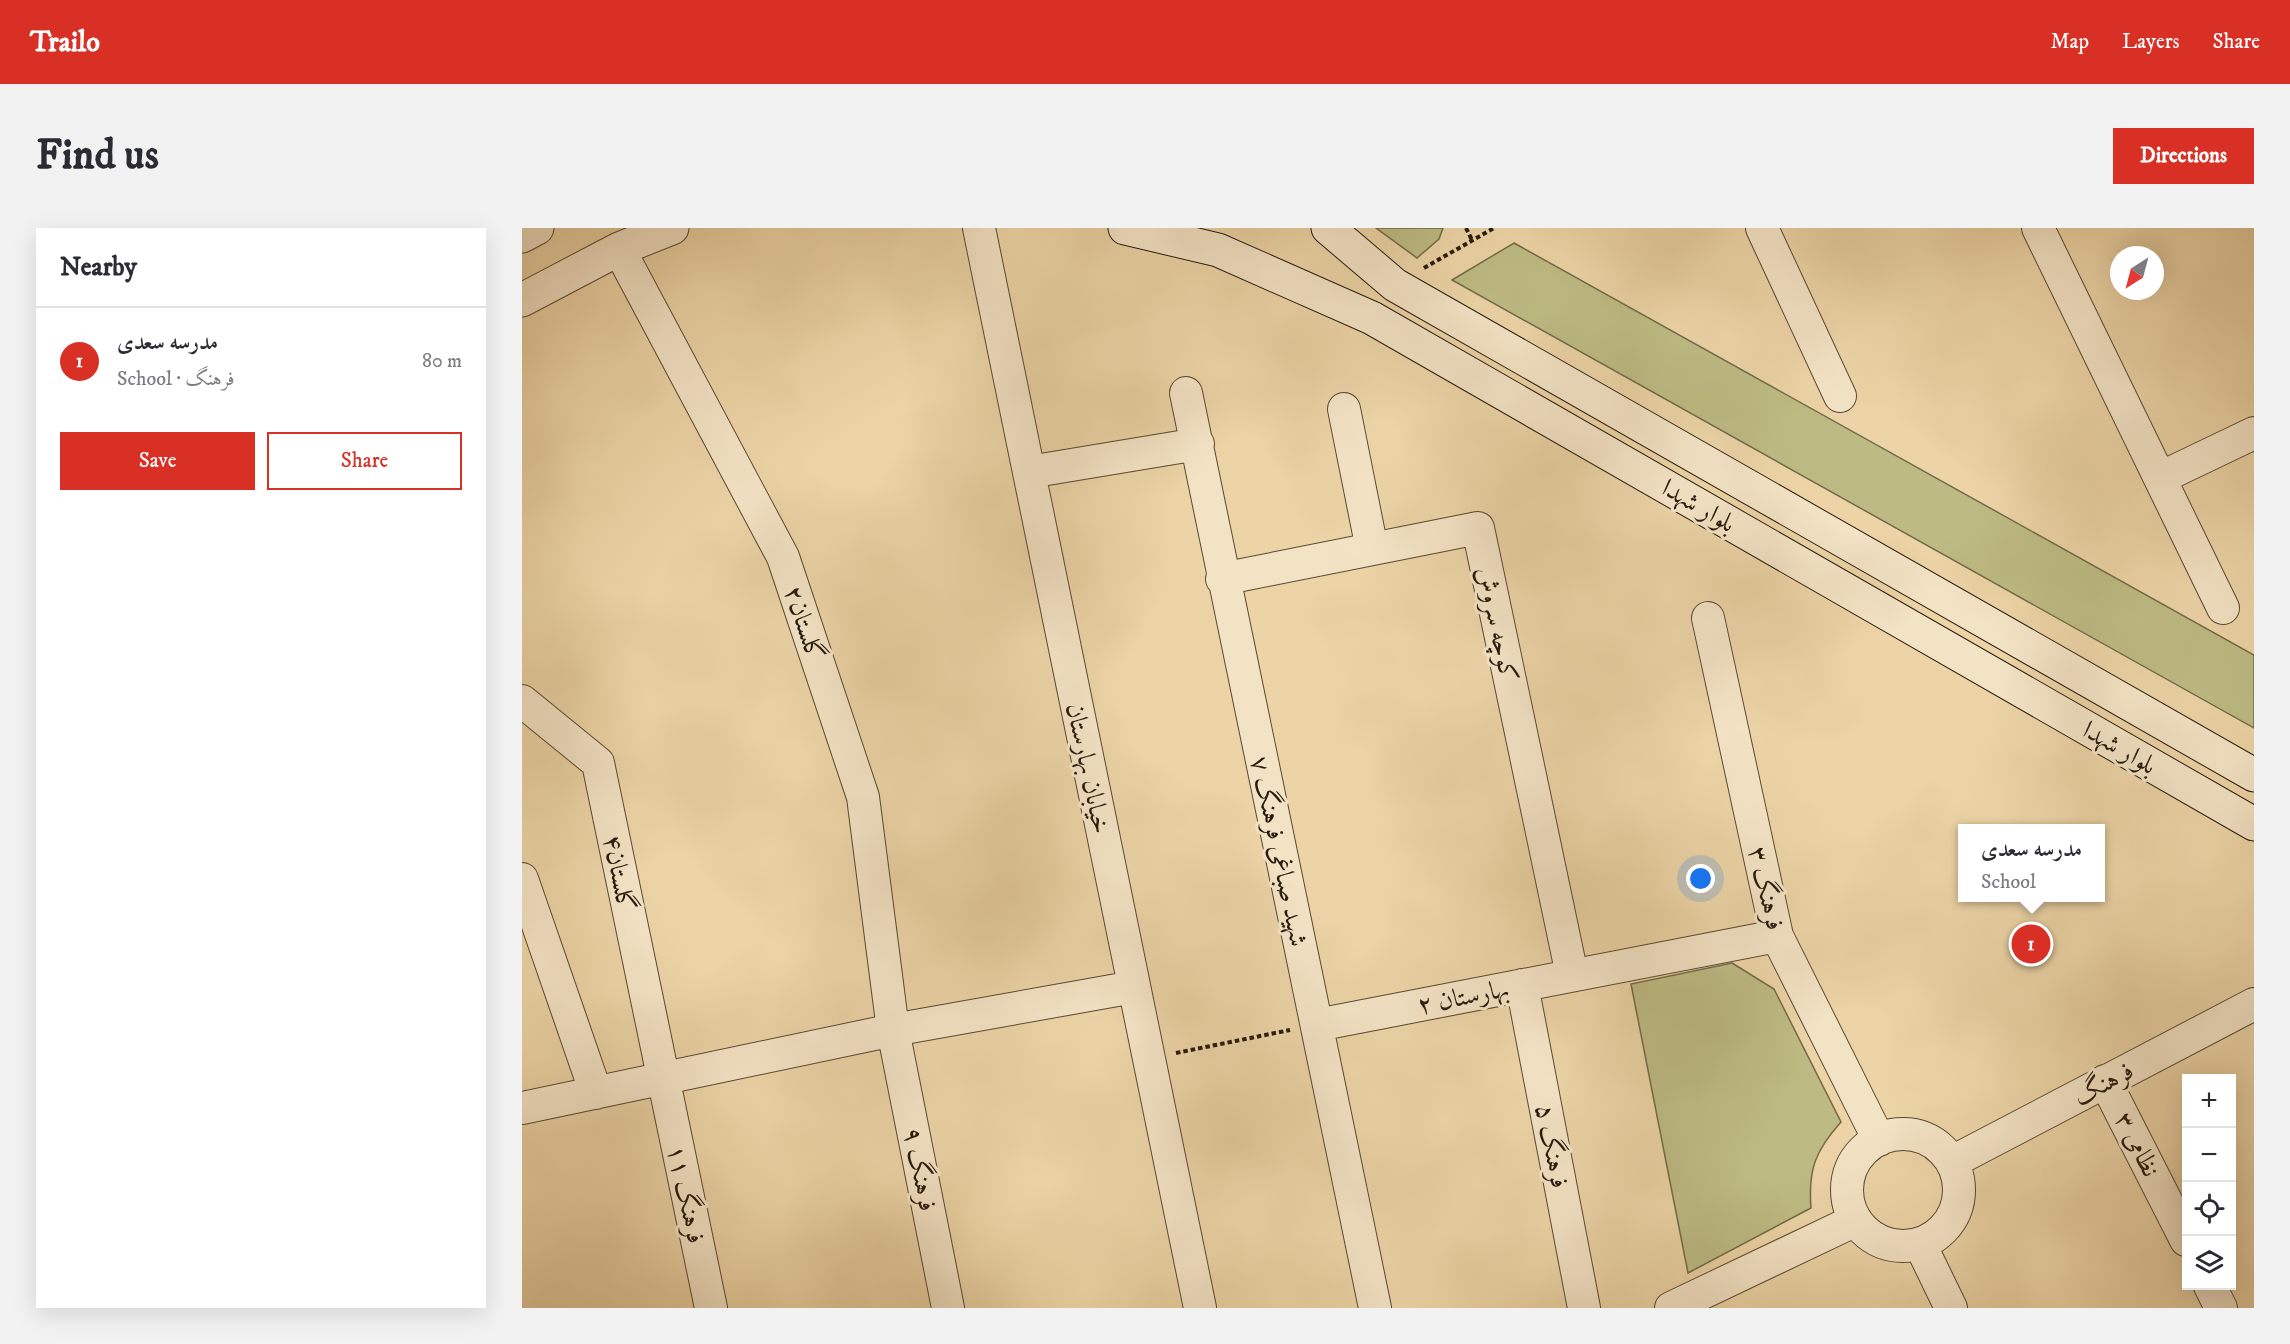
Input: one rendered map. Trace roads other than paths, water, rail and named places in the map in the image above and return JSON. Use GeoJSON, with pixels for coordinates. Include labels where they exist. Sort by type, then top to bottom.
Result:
{"type":"FeatureCollection","features":[{"type":"Feature","properties":{"kind":"main road"},"geometry":{"type":"LineString","coordinates":[[522,236],[537,228]]}},
{"type":"Feature","properties":{"kind":"main road"},"geometry":{"type":"LineString","coordinates":[[522,300],[619,249],[672,228]]}},
{"type":"Feature","properties":{"kind":"main road","name":"بلوار شهدا"},"geometry":{"type":"LineString","coordinates":[[1125,228],[1218,250],[1372,318],[2254,824]]}},
{"type":"Feature","properties":{"kind":"main road","name":"بلوار شهدا"},"geometry":{"type":"LineString","coordinates":[[1328,228],[1395,285],[2254,774]]}},
{"type":"Feature","properties":{"kind":"street","name":"خیابان بهارستان"},"geometry":{"type":"LineString","coordinates":[[979,228],[1200,1308]]}},
{"type":"Feature","properties":{"kind":"street"},"geometry":{"type":"LineString","coordinates":[[1762,228],[1840,396]]}},
{"type":"Feature","properties":{"kind":"street"},"geometry":{"type":"LineString","coordinates":[[2038,228],[2223,608]]}},
{"type":"Feature","properties":{"kind":"street","name":"گلستان۲"},"geometry":{"type":"LineString","coordinates":[[619,249],[783,556],[863,797],[893,1030]]}},
{"type":"Feature","properties":{"kind":"street","name":"شهید صباغی فرهنگ ۷"},"geometry":{"type":"LineString","coordinates":[[1186,393],[1198,444],[1222,579],[1375,1308]]}},
{"type":"Feature","properties":{"kind":"street"},"geometry":{"type":"LineString","coordinates":[[1344,409],[1372,549]]}},
{"type":"Feature","properties":{"kind":"street"},"geometry":{"type":"LineString","coordinates":[[2160,478],[2254,433]]}},
{"type":"Feature","properties":{"kind":"street"},"geometry":{"type":"LineString","coordinates":[[1029,472],[1198,444]]}},
{"type":"Feature","properties":{"kind":"street","name":"کوچه سروش"},"geometry":{"type":"LineString","coordinates":[[1222,579],[1478,528],[1572,975]]}},
{"type":"Feature","properties":{"kind":"street","name":"فرهنگ ۳"},"geometry":{"type":"LineString","coordinates":[[1708,618],[1777,936],[1879,1140]]}},
{"type":"Feature","properties":{"kind":"street","name":"گلستان۴"},"geometry":{"type":"LineString","coordinates":[[522,701],[598,763],[662,1080]]}},
{"type":"Feature","properties":{"kind":"street"},"geometry":{"type":"LineString","coordinates":[[522,879],[596,1093]]}},
{"type":"Feature","properties":{"kind":"street","name":"بهارستان ۲"},"geometry":{"type":"LineString","coordinates":[[1317,1025],[1777,936]]}},
{"type":"Feature","properties":{"kind":"street","name":"فرهنگ ۵"},"geometry":{"type":"LineString","coordinates":[[1522,985],[1584,1308]]}},
{"type":"Feature","properties":{"kind":"street"},"geometry":{"type":"LineString","coordinates":[[522,1108],[893,1030],[1134,987]]}},
{"type":"Feature","properties":{"kind":"street","name":"فرهنگ"},"geometry":{"type":"LineString","coordinates":[[1952,1162],[2254,1004]]}},
{"type":"Feature","properties":{"kind":"street","name":"فرهنگ ۹"},"geometry":{"type":"LineString","coordinates":[[893,1030],[948,1308]]}},
{"type":"Feature","properties":{"kind":"street","name":"فرهنگ ۱۱"},"geometry":{"type":"LineString","coordinates":[[662,1080],[711,1308]]}},
{"type":"Feature","properties":{"kind":"street","name":"نظامی ۳"},"geometry":{"type":"LineString","coordinates":[[2105,1081],[2185,1236]]}},
{"type":"Feature","properties":{"kind":"street"},"geometry":{"type":"LineString","coordinates":[[1903,1135],[1928,1139],[1952,1162],[1958,1178],[1959,1195],[1956,1211],[1947,1226],[1935,1237],[1920,1244],[1901,1246],[1884,1243],[1868,1233],[1856,1220],[1849,1203],[1850,1175],[1863,1151],[1879,1140],[1903,1135]]}},
{"type":"Feature","properties":{"kind":"street"},"geometry":{"type":"LineString","coordinates":[[1687,1305],[1856,1220]]}},
{"type":"Feature","properties":{"kind":"street"},"geometry":{"type":"LineString","coordinates":[[1920,1244],[1951,1308]]}},
{"type":"Feature","properties":{"kind":"street"},"geometry":{"type":"LineString","coordinates":[[2212,1290],[2221,1308]]}},
{"type":"Feature","properties":{"kind":"place","name":"مدرسه سعدی"},"geometry":{"type":"Point","coordinates":[2031,944]}}]}
